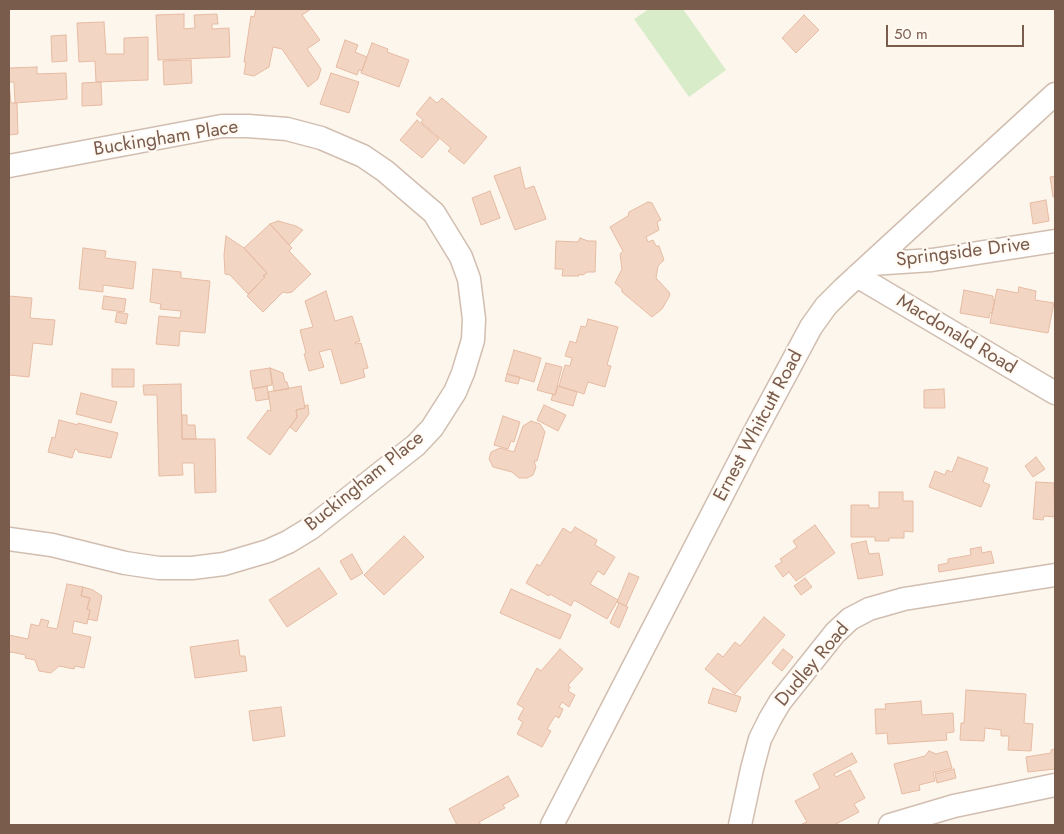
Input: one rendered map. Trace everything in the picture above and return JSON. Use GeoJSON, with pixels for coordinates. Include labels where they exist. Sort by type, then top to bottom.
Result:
{"type":"FeatureCollection","features":[{"type":"Feature","properties":{"kind":"street","name":"Ernest Whitcutt Road"},"geometry":{"type":"LineString","coordinates":[[552,825],[811,327],[826,306],[1055,94]]}},
{"type":"Feature","properties":{"kind":"street","name":"Buckingham Place"},"geometry":{"type":"LineString","coordinates":[[9,166],[222,126],[287,129],[321,138],[364,156],[392,176],[434,213],[461,257],[469,280],[474,319],[473,340],[463,373],[455,392],[432,428],[416,445],[310,528],[288,542],[268,551],[224,564],[192,568],[159,568],[124,564],[52,545],[9,539]]}},
{"type":"Feature","properties":{"kind":"street","name":"Springside Drive"},"geometry":{"type":"LineString","coordinates":[[864,270],[1055,241]]}},
{"type":"Feature","properties":{"kind":"street","name":"Macdonald Road"},"geometry":{"type":"LineString","coordinates":[[864,270],[1055,394]]}},
{"type":"Feature","properties":{"kind":"street","name":"Dudley Road"},"geometry":{"type":"LineString","coordinates":[[740,825],[760,739],[770,719],[780,702],[835,633],[850,619],[869,610],[904,599],[1055,575]]}},
{"type":"Feature","properties":{"kind":"street"},"geometry":{"type":"LineString","coordinates":[[890,825],[954,806],[1055,785]]}},
{"type":"Feature","properties":{"kind":"green space"},"geometry":{"type":"Polygon","coordinates":[[[649,9],[683,9],[726,70],[689,97],[634,19],[649,9]]]}},
{"type":"Feature","properties":{"kind":"building"},"geometry":{"type":"Polygon","coordinates":[[[256,9],[311,9],[302,15],[320,40],[307,49],[321,69],[318,79],[308,87],[282,49],[273,47],[269,67],[254,76],[244,74],[251,16],[254,17],[256,9]]]}},
{"type":"Feature","properties":{"kind":"building"},"geometry":{"type":"Polygon","coordinates":[[[184,14],[184,29],[195,28],[194,15],[217,14],[218,24],[212,24],[212,29],[229,28],[230,57],[158,60],[156,15],[184,14]]]}},
{"type":"Feature","properties":{"kind":"building"},"geometry":{"type":"Polygon","coordinates":[[[804,15],[819,30],[796,53],[782,38],[804,15]]]}},
{"type":"Feature","properties":{"kind":"building"},"geometry":{"type":"Polygon","coordinates":[[[104,22],[106,54],[124,54],[124,38],[148,37],[148,80],[96,82],[95,61],[79,62],[77,23],[104,22]]]}},
{"type":"Feature","properties":{"kind":"building"},"geometry":{"type":"Polygon","coordinates":[[[66,35],[67,61],[52,62],[51,36],[66,35]]]}},
{"type":"Feature","properties":{"kind":"building"},"geometry":{"type":"Polygon","coordinates":[[[345,40],[358,45],[355,52],[367,57],[362,71],[359,70],[357,75],[336,67],[345,40]]]}},
{"type":"Feature","properties":{"kind":"building"},"geometry":{"type":"Polygon","coordinates":[[[372,43],[388,49],[387,52],[409,60],[399,87],[361,73],[372,43]]]}},
{"type":"Feature","properties":{"kind":"building"},"geometry":{"type":"Polygon","coordinates":[[[191,60],[192,83],[164,85],[163,61],[191,60]]]}},
{"type":"Feature","properties":{"kind":"building"},"geometry":{"type":"Polygon","coordinates":[[[37,67],[37,74],[66,73],[67,99],[15,103],[14,82],[9,82],[9,68],[37,67]]]}},
{"type":"Feature","properties":{"kind":"building"},"geometry":{"type":"Polygon","coordinates":[[[331,73],[359,82],[349,113],[320,104],[331,73]]]}},
{"type":"Feature","properties":{"kind":"building"},"geometry":{"type":"Polygon","coordinates":[[[101,82],[102,105],[82,106],[82,83],[101,82]]]}},
{"type":"Feature","properties":{"kind":"building"},"geometry":{"type":"Polygon","coordinates":[[[9,83],[11,103],[17,103],[18,134],[9,135],[9,83]]]}},
{"type":"Feature","properties":{"kind":"building"},"geometry":{"type":"Polygon","coordinates":[[[430,97],[437,103],[442,98],[487,137],[464,164],[448,151],[451,148],[421,122],[423,120],[416,114],[430,97]]]}},
{"type":"Feature","properties":{"kind":"building"},"geometry":{"type":"Polygon","coordinates":[[[417,120],[439,139],[422,158],[400,140],[417,120]]]}},
{"type":"Feature","properties":{"kind":"building"},"geometry":{"type":"Polygon","coordinates":[[[520,167],[525,189],[534,186],[546,219],[515,230],[494,176],[520,167]]]}},
{"type":"Feature","properties":{"kind":"building"},"geometry":{"type":"Polygon","coordinates":[[[1055,176],[1055,196],[1053,197],[1050,177],[1055,176]]]}},
{"type":"Feature","properties":{"kind":"building"},"geometry":{"type":"Polygon","coordinates":[[[490,191],[500,218],[481,225],[472,198],[490,191]]]}},
{"type":"Feature","properties":{"kind":"building"},"geometry":{"type":"Polygon","coordinates":[[[1046,200],[1049,221],[1033,224],[1030,203],[1046,200]]]}},
{"type":"Feature","properties":{"kind":"building"},"geometry":{"type":"Polygon","coordinates":[[[648,202],[652,203],[661,220],[657,222],[659,230],[646,237],[648,242],[653,240],[656,246],[659,246],[664,260],[658,266],[656,278],[670,295],[662,309],[652,317],[622,292],[622,289],[615,283],[622,269],[620,254],[623,251],[610,227],[628,216],[629,212],[648,202]]]}},
{"type":"Feature","properties":{"kind":"building"},"geometry":{"type":"Polygon","coordinates":[[[278,221],[303,230],[289,245],[270,224],[278,221]]]}},
{"type":"Feature","properties":{"kind":"building"},"geometry":{"type":"Polygon","coordinates":[[[270,224],[292,248],[289,251],[311,274],[292,292],[283,292],[263,312],[247,296],[267,273],[244,248],[270,224]]]}},
{"type":"Feature","properties":{"kind":"building"},"geometry":{"type":"Polygon","coordinates":[[[226,236],[244,248],[267,273],[248,294],[230,275],[225,274],[226,236]]]}},
{"type":"Feature","properties":{"kind":"building"},"geometry":{"type":"Polygon","coordinates":[[[580,238],[596,241],[595,272],[579,274],[579,276],[562,276],[563,269],[555,269],[556,241],[578,242],[580,238]]]}},
{"type":"Feature","properties":{"kind":"building"},"geometry":{"type":"Polygon","coordinates":[[[83,248],[106,251],[105,258],[136,262],[133,289],[103,285],[103,292],[79,289],[83,248]]]}},
{"type":"Feature","properties":{"kind":"building"},"geometry":{"type":"Polygon","coordinates":[[[153,269],[181,272],[181,278],[210,281],[205,333],[180,331],[179,346],[156,344],[159,316],[180,318],[181,311],[160,309],[161,304],[150,302],[153,269]]]}},
{"type":"Feature","properties":{"kind":"building"},"geometry":{"type":"Polygon","coordinates":[[[1019,287],[1036,291],[1035,300],[1054,303],[1048,333],[990,323],[997,289],[1018,293],[1019,287]]]}},
{"type":"Feature","properties":{"kind":"building"},"geometry":{"type":"Polygon","coordinates":[[[964,290],[993,296],[993,300],[995,300],[989,318],[960,313],[964,290]]]}},
{"type":"Feature","properties":{"kind":"building"},"geometry":{"type":"Polygon","coordinates":[[[326,291],[335,321],[352,316],[360,341],[355,343],[361,343],[368,368],[363,369],[365,377],[341,384],[331,349],[319,352],[324,367],[309,371],[300,330],[313,327],[305,301],[326,291]]]}},
{"type":"Feature","properties":{"kind":"building"},"geometry":{"type":"Polygon","coordinates":[[[9,296],[32,298],[30,318],[55,320],[52,345],[33,343],[29,377],[9,375],[9,296]]]}},
{"type":"Feature","properties":{"kind":"building"},"geometry":{"type":"Polygon","coordinates":[[[104,296],[126,299],[124,312],[102,309],[104,296]]]}},
{"type":"Feature","properties":{"kind":"building"},"geometry":{"type":"Polygon","coordinates":[[[117,312],[128,314],[126,324],[115,322],[117,312]]]}},
{"type":"Feature","properties":{"kind":"building"},"geometry":{"type":"Polygon","coordinates":[[[588,319],[618,327],[607,365],[611,366],[605,387],[588,382],[584,394],[559,386],[565,365],[570,366],[572,358],[565,356],[570,341],[576,343],[581,326],[586,327],[588,319]]]}},
{"type":"Feature","properties":{"kind":"building"},"geometry":{"type":"Polygon","coordinates":[[[514,350],[541,358],[534,382],[507,374],[514,350]]]}},
{"type":"Feature","properties":{"kind":"building"},"geometry":{"type":"Polygon","coordinates":[[[546,363],[562,367],[555,395],[537,390],[546,363]]]}},
{"type":"Feature","properties":{"kind":"building"},"geometry":{"type":"Polygon","coordinates":[[[270,368],[283,373],[289,389],[274,391],[270,368]]]}},
{"type":"Feature","properties":{"kind":"building"},"geometry":{"type":"Polygon","coordinates":[[[270,368],[272,385],[253,389],[250,371],[270,368]]]}},
{"type":"Feature","properties":{"kind":"building"},"geometry":{"type":"Polygon","coordinates":[[[112,369],[134,369],[134,387],[112,387],[112,369]]]}},
{"type":"Feature","properties":{"kind":"building"},"geometry":{"type":"Polygon","coordinates":[[[507,374],[520,377],[518,384],[505,381],[507,374]]]}},
{"type":"Feature","properties":{"kind":"building"},"geometry":{"type":"Polygon","coordinates":[[[181,384],[182,439],[215,439],[216,492],[195,493],[194,463],[182,463],[183,475],[159,476],[157,395],[144,395],[143,385],[181,384]]]}},
{"type":"Feature","properties":{"kind":"building"},"geometry":{"type":"Polygon","coordinates":[[[267,386],[269,399],[256,401],[254,388],[267,386]]]}},
{"type":"Feature","properties":{"kind":"building"},"geometry":{"type":"Polygon","coordinates":[[[301,386],[305,408],[296,410],[297,417],[270,455],[247,438],[268,410],[271,411],[268,392],[301,386]]]}},
{"type":"Feature","properties":{"kind":"building"},"geometry":{"type":"Polygon","coordinates":[[[558,386],[577,392],[573,406],[551,400],[558,386]]]}},
{"type":"Feature","properties":{"kind":"building"},"geometry":{"type":"Polygon","coordinates":[[[944,389],[945,408],[924,408],[924,390],[944,389]]]}},
{"type":"Feature","properties":{"kind":"building"},"geometry":{"type":"Polygon","coordinates":[[[81,393],[117,402],[111,423],[76,414],[81,393]]]}},
{"type":"Feature","properties":{"kind":"building"},"geometry":{"type":"Polygon","coordinates":[[[308,405],[309,414],[296,432],[290,427],[297,417],[296,410],[305,408],[304,406],[308,405]]]}},
{"type":"Feature","properties":{"kind":"building"},"geometry":{"type":"Polygon","coordinates":[[[544,405],[566,415],[558,431],[537,420],[544,405]]]}},
{"type":"Feature","properties":{"kind":"building"},"geometry":{"type":"Polygon","coordinates":[[[182,415],[187,415],[187,425],[195,425],[196,439],[182,439],[182,415]]]}},
{"type":"Feature","properties":{"kind":"building"},"geometry":{"type":"Polygon","coordinates":[[[503,416],[520,422],[514,442],[511,441],[508,449],[494,445],[503,416]]]}},
{"type":"Feature","properties":{"kind":"building"},"geometry":{"type":"Polygon","coordinates":[[[59,420],[118,433],[111,458],[78,452],[75,449],[72,458],[48,452],[52,437],[55,438],[59,420]]]}},
{"type":"Feature","properties":{"kind":"building"},"geometry":{"type":"Polygon","coordinates":[[[531,421],[540,424],[545,432],[537,461],[534,461],[536,467],[533,475],[527,478],[519,478],[512,472],[493,467],[489,459],[491,452],[500,448],[514,452],[523,426],[531,421]]]}},
{"type":"Feature","properties":{"kind":"building"},"geometry":{"type":"Polygon","coordinates":[[[958,457],[988,468],[983,482],[990,485],[981,507],[929,487],[935,471],[945,475],[947,470],[952,472],[958,457]]]}},
{"type":"Feature","properties":{"kind":"building"},"geometry":{"type":"Polygon","coordinates":[[[1036,457],[1045,469],[1033,477],[1025,466],[1036,457]]]}},
{"type":"Feature","properties":{"kind":"building"},"geometry":{"type":"Polygon","coordinates":[[[1036,482],[1054,483],[1055,517],[1044,516],[1043,520],[1033,519],[1036,482]]]}},
{"type":"Feature","properties":{"kind":"building"},"geometry":{"type":"Polygon","coordinates":[[[879,492],[903,492],[903,501],[913,501],[913,532],[904,531],[904,538],[889,538],[889,541],[875,541],[875,537],[851,537],[851,505],[869,505],[869,508],[879,508],[879,492]]]}},
{"type":"Feature","properties":{"kind":"building"},"geometry":{"type":"Polygon","coordinates":[[[815,525],[835,553],[796,581],[789,572],[783,577],[775,566],[782,562],[780,559],[797,547],[793,541],[815,525]]]}},
{"type":"Feature","properties":{"kind":"building"},"geometry":{"type":"Polygon","coordinates":[[[575,527],[597,540],[595,545],[615,557],[604,575],[598,571],[590,584],[618,600],[607,619],[574,600],[571,606],[526,583],[537,564],[540,566],[563,528],[571,533],[575,527]]]}},
{"type":"Feature","properties":{"kind":"building"},"geometry":{"type":"Polygon","coordinates":[[[404,536],[424,557],[384,595],[364,575],[404,536]]]}},
{"type":"Feature","properties":{"kind":"building"},"geometry":{"type":"Polygon","coordinates":[[[866,541],[869,554],[879,553],[883,575],[858,579],[851,544],[866,541]]]}},
{"type":"Feature","properties":{"kind":"building"},"geometry":{"type":"Polygon","coordinates":[[[981,547],[982,553],[991,551],[994,563],[939,572],[938,565],[948,563],[948,559],[971,555],[970,549],[981,547]]]}},
{"type":"Feature","properties":{"kind":"building"},"geometry":{"type":"Polygon","coordinates":[[[352,554],[363,573],[351,580],[340,561],[352,554]]]}},
{"type":"Feature","properties":{"kind":"building"},"geometry":{"type":"Polygon","coordinates":[[[319,568],[337,594],[287,627],[269,600],[319,568]]]}},
{"type":"Feature","properties":{"kind":"building"},"geometry":{"type":"Polygon","coordinates":[[[629,573],[639,577],[626,606],[617,602],[629,573]]]}},
{"type":"Feature","properties":{"kind":"building"},"geometry":{"type":"Polygon","coordinates":[[[805,578],[812,587],[801,595],[794,586],[805,578]]]}},
{"type":"Feature","properties":{"kind":"building"},"geometry":{"type":"Polygon","coordinates":[[[67,584],[83,587],[81,596],[90,598],[87,609],[90,610],[87,624],[74,621],[72,633],[91,637],[84,668],[75,666],[74,669],[59,666],[51,673],[39,671],[35,660],[25,658],[26,655],[11,652],[9,654],[9,635],[28,639],[31,624],[39,626],[41,619],[49,621],[47,627],[57,629],[67,584]]]}},
{"type":"Feature","properties":{"kind":"building"},"geometry":{"type":"Polygon","coordinates":[[[83,587],[93,590],[102,596],[97,621],[88,619],[90,610],[87,609],[90,598],[81,596],[83,587]]]}},
{"type":"Feature","properties":{"kind":"building"},"geometry":{"type":"Polygon","coordinates":[[[511,589],[571,615],[560,639],[500,613],[511,589]]]}},
{"type":"Feature","properties":{"kind":"building"},"geometry":{"type":"Polygon","coordinates":[[[619,603],[628,607],[619,628],[610,623],[619,603]]]}},
{"type":"Feature","properties":{"kind":"building"},"geometry":{"type":"Polygon","coordinates":[[[764,617],[785,635],[735,694],[705,669],[718,653],[723,657],[735,642],[740,646],[764,617]]]}},
{"type":"Feature","properties":{"kind":"building"},"geometry":{"type":"Polygon","coordinates":[[[238,640],[240,656],[245,656],[247,671],[195,678],[190,647],[238,640]]]}},
{"type":"Feature","properties":{"kind":"building"},"geometry":{"type":"Polygon","coordinates":[[[560,649],[583,669],[568,685],[570,687],[568,691],[575,695],[569,707],[562,702],[559,707],[563,709],[559,718],[555,716],[547,729],[551,731],[542,747],[517,734],[523,722],[518,719],[524,708],[517,704],[537,668],[541,671],[560,649]]]}},
{"type":"Feature","properties":{"kind":"building"},"geometry":{"type":"Polygon","coordinates":[[[783,649],[793,657],[782,671],[772,663],[783,649]]]}},
{"type":"Feature","properties":{"kind":"building"},"geometry":{"type":"Polygon","coordinates":[[[713,688],[741,697],[736,712],[708,703],[713,688]]]}},
{"type":"Feature","properties":{"kind":"building"},"geometry":{"type":"Polygon","coordinates":[[[966,690],[1026,694],[1024,723],[1033,724],[1031,751],[1008,750],[1009,736],[1001,736],[1001,730],[985,728],[984,741],[960,740],[961,723],[964,723],[966,690]]]}},
{"type":"Feature","properties":{"kind":"building"},"geometry":{"type":"Polygon","coordinates":[[[921,701],[922,715],[953,713],[954,732],[946,733],[947,740],[888,744],[887,733],[876,734],[875,709],[886,709],[885,704],[921,701]]]}},
{"type":"Feature","properties":{"kind":"building"},"geometry":{"type":"Polygon","coordinates":[[[281,707],[285,736],[253,741],[249,711],[281,707]]]}},
{"type":"Feature","properties":{"kind":"building"},"geometry":{"type":"Polygon","coordinates":[[[1055,749],[1055,769],[1028,772],[1026,757],[1051,753],[1051,750],[1055,749]]]}},
{"type":"Feature","properties":{"kind":"building"},"geometry":{"type":"Polygon","coordinates":[[[929,751],[936,754],[947,751],[952,768],[933,773],[935,781],[919,785],[920,790],[902,794],[894,764],[925,756],[929,751]]]}},
{"type":"Feature","properties":{"kind":"building"},"geometry":{"type":"Polygon","coordinates":[[[852,753],[857,762],[834,774],[836,777],[850,770],[865,798],[854,804],[859,812],[834,825],[800,825],[807,822],[795,801],[820,788],[813,774],[852,753]]]}},
{"type":"Feature","properties":{"kind":"building"},"geometry":{"type":"Polygon","coordinates":[[[954,769],[956,778],[937,783],[935,774],[954,769]]]}},
{"type":"Feature","properties":{"kind":"building"},"geometry":{"type":"Polygon","coordinates":[[[508,776],[519,796],[503,805],[505,808],[479,822],[481,825],[457,825],[449,809],[508,776]]]}}]}
